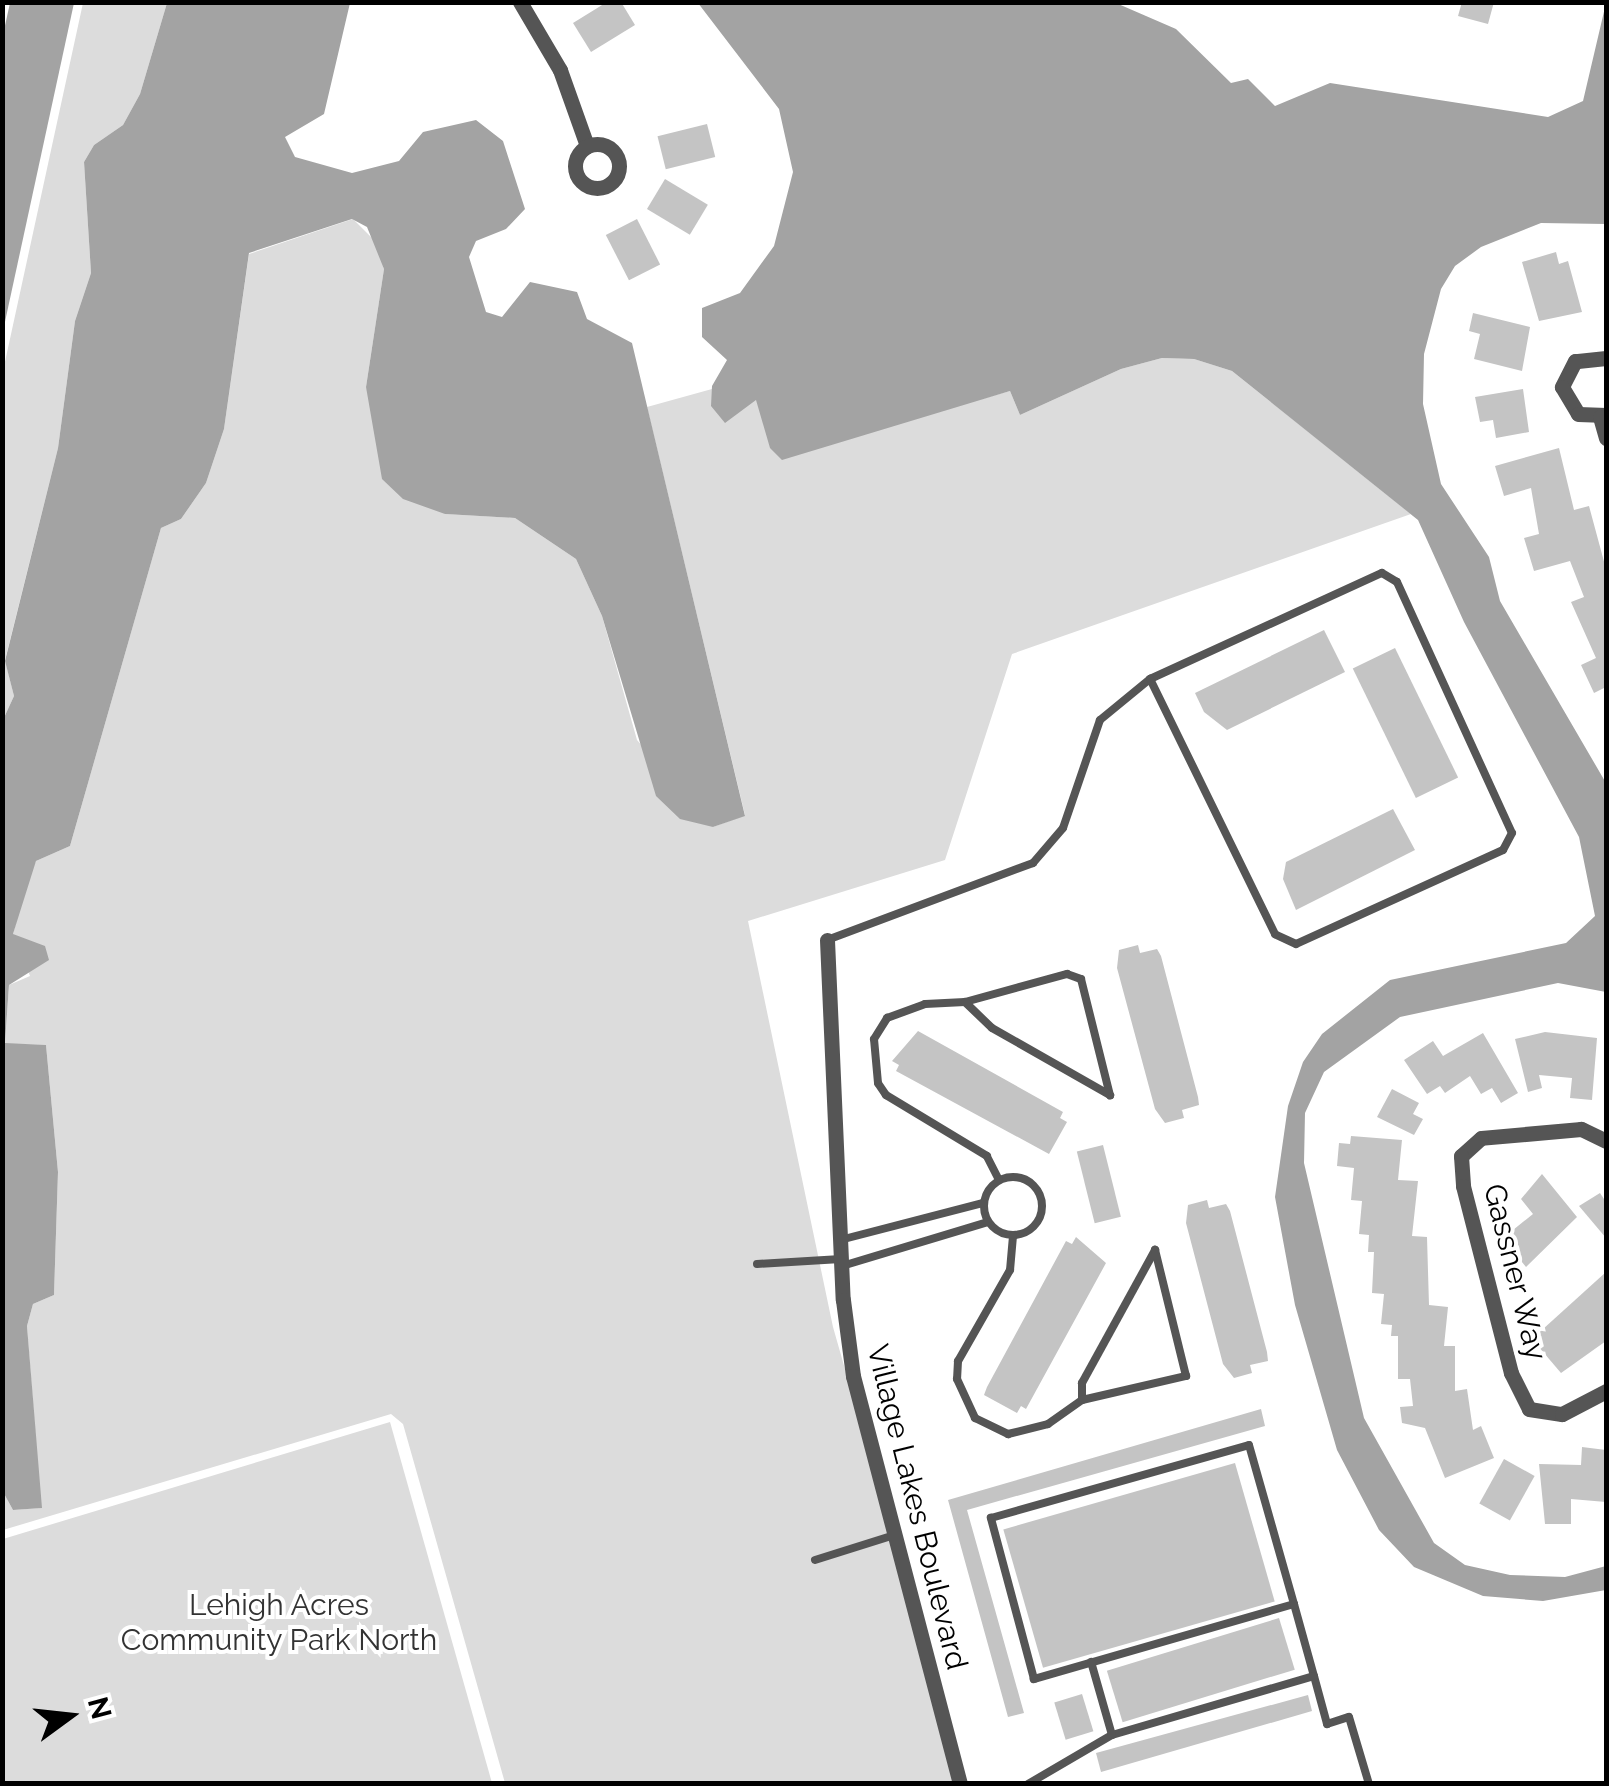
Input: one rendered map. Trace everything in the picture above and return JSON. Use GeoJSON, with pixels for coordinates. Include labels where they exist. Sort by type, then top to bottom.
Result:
{"type":"FeatureCollection","features":[{"type":"Feature","properties":{"kind":"street"},"geometry":{"type":"LineString","coordinates":[[520,2],[560,70],[588,146]]}},
{"type":"Feature","properties":{"kind":"street"},"geometry":{"type":"LineString","coordinates":[[1606,358],[1576,361],[1563,378],[1570,407],[1603,416],[1606,438]]}},
{"type":"Feature","properties":{"kind":"street","name":"Village Lakes Boulevard"},"geometry":{"type":"LineString","coordinates":[[828,940],[840,1240],[853,1376],[891,1536],[960,1784]]}},
{"type":"Feature","properties":{"kind":"street","name":"Gassner Way"},"geometry":{"type":"LineString","coordinates":[[1606,1141],[1581,1129],[1481,1138],[1461,1156],[1462,1186],[1502,1338],[1529,1410],[1562,1414],[1606,1391]]}},
{"type":"Feature","properties":{"kind":"lane"},"geometry":{"type":"LineString","coordinates":[[828,940],[1032,863],[1063,828],[1100,720],[1150,679],[1382,574],[1398,582],[1512,833],[1503,850],[1296,944],[1274,934],[1150,679]]}},
{"type":"Feature","properties":{"kind":"lane"},"geometry":{"type":"LineString","coordinates":[[964,1002],[992,1028],[1110,1094],[1080,979],[1067,974],[964,1002],[924,1004],[887,1018],[874,1039],[874,1064],[886,1095],[988,1156],[999,1180]]}},
{"type":"Feature","properties":{"kind":"lane"},"geometry":{"type":"LineString","coordinates":[[840,1240],[983,1203],[999,1180],[1018,1177],[1040,1194],[1038,1222],[1013,1236]]}},
{"type":"Feature","properties":{"kind":"lane"},"geometry":{"type":"LineString","coordinates":[[983,1203],[988,1222]]}},
{"type":"Feature","properties":{"kind":"lane"},"geometry":{"type":"LineString","coordinates":[[756,1264],[842,1262],[988,1222],[1013,1236]]}},
{"type":"Feature","properties":{"kind":"lane"},"geometry":{"type":"LineString","coordinates":[[1013,1236],[1010,1270],[958,1361],[958,1392],[976,1418],[1008,1434],[1048,1424],[1082,1400],[1186,1376],[1156,1250],[1082,1382],[1082,1400]]}},
{"type":"Feature","properties":{"kind":"lane"},"geometry":{"type":"LineString","coordinates":[[1294,1604],[1034,1678],[990,1518],[1250,1445],[1314,1676],[1327,1724],[1349,1717],[1368,1784]]}},
{"type":"Feature","properties":{"kind":"lane"},"geometry":{"type":"LineString","coordinates":[[814,1560],[891,1536]]}},
{"type":"Feature","properties":{"kind":"lane"},"geometry":{"type":"LineString","coordinates":[[1090,1662],[1112,1735]]}},
{"type":"Feature","properties":{"kind":"lane"},"geometry":{"type":"LineString","coordinates":[[1028,1784],[1112,1735],[1314,1676]]}},
{"type":"Feature","properties":{"kind":"green space"},"geometry":{"type":"Polygon","coordinates":[[[83,3],[167,3],[140,94],[123,125],[94,145],[84,162],[91,273],[75,321],[58,448],[5,660],[14,696],[2,722],[3,371],[83,3]]]}},
{"type":"Feature","properties":{"kind":"green space"},"geometry":{"type":"Polygon","coordinates":[[[353,219],[376,242],[384,269],[366,387],[445,514],[515,518],[576,559],[602,616],[637,740],[713,827],[745,815],[647,407],[712,389],[712,406],[756,400],[978,400],[1010,391],[1020,415],[1121,369],[1162,358],[1194,359],[1232,371],[1411,514],[1012,654],[945,860],[748,921],[833,1327],[963,1783],[505,1783],[403,1424],[391,1414],[3,1530],[2,1490],[13,1510],[41,1508],[27,1326],[33,1304],[54,1295],[58,1172],[46,1045],[5,1044],[9,985],[30,976],[13,934],[27,881],[36,861],[70,846],[161,528],[181,519],[206,483],[224,429],[249,254],[353,219]]]}},
{"type":"Feature","properties":{"kind":"green space","name":"Lehigh Acres Community Park North"},"geometry":{"type":"Polygon","coordinates":[[[390,1422],[492,1783],[3,1783],[3,1539],[390,1422]]]}},
{"type":"Feature","properties":{"kind":"shaded area"},"geometry":{"type":"Polygon","coordinates":[[[10,3],[74,3],[3,331],[2,39],[10,3]]]}},
{"type":"Feature","properties":{"kind":"shaded area"},"geometry":{"type":"Polygon","coordinates":[[[167,3],[350,3],[324,114],[285,137],[295,157],[352,173],[399,161],[423,132],[476,120],[503,141],[525,209],[506,229],[476,241],[469,257],[486,312],[502,317],[530,282],[577,292],[587,319],[632,343],[745,816],[713,827],[680,819],[656,796],[602,616],[576,559],[515,518],[445,514],[403,499],[382,479],[366,387],[384,269],[367,227],[352,219],[249,253],[224,429],[206,483],[181,519],[161,528],[70,846],[36,861],[13,934],[45,946],[49,960],[9,985],[5,1043],[46,1045],[58,1172],[54,1295],[33,1304],[27,1326],[42,1508],[13,1510],[2,1490],[2,722],[14,696],[5,661],[58,448],[75,321],[91,273],[84,162],[94,145],[123,125],[140,94],[167,3]]]}},
{"type":"Feature","properties":{"kind":"shaded area"},"geometry":{"type":"Polygon","coordinates":[[[698,3],[1116,3],[1176,29],[1231,83],[1248,79],[1275,106],[1330,83],[1548,117],[1583,101],[1606,3],[1606,224],[1541,223],[1481,247],[1455,266],[1441,289],[1424,354],[1423,404],[1441,484],[1489,557],[1500,601],[1606,783],[1606,992],[1558,983],[1400,1017],[1324,1072],[1305,1113],[1304,1163],[1364,1418],[1434,1543],[1465,1565],[1510,1575],[1565,1577],[1606,1566],[1606,1590],[1543,1601],[1483,1596],[1414,1567],[1379,1530],[1337,1450],[1295,1305],[1275,1197],[1288,1106],[1303,1062],[1322,1034],[1390,980],[1566,943],[1595,916],[1579,837],[1464,622],[1418,520],[1232,371],[1194,359],[1162,358],[1121,369],[1020,415],[1010,391],[782,460],[770,448],[756,400],[725,423],[711,406],[712,386],[727,360],[702,337],[702,308],[740,293],[774,246],[793,172],[779,109],[698,3]]]}},
{"type":"Feature","properties":{"kind":"building"},"geometry":{"type":"Polygon","coordinates":[[[607,2],[621,2],[635,25],[591,52],[573,23],[607,2]]]}},
{"type":"Feature","properties":{"kind":"building"},"geometry":{"type":"Polygon","coordinates":[[[1462,2],[1494,2],[1488,24],[1458,16],[1462,2]]]}},
{"type":"Feature","properties":{"kind":"building"},"geometry":{"type":"Polygon","coordinates":[[[707,124],[715,157],[666,169],[658,136],[707,124]]]}},
{"type":"Feature","properties":{"kind":"building"},"geometry":{"type":"Polygon","coordinates":[[[665,179],[708,205],[690,235],[647,209],[665,179]]]}},
{"type":"Feature","properties":{"kind":"building"},"geometry":{"type":"Polygon","coordinates":[[[637,219],[660,264],[629,280],[606,235],[637,219]]]}},
{"type":"Feature","properties":{"kind":"building"},"geometry":{"type":"Polygon","coordinates":[[[1556,252],[1559,264],[1568,261],[1582,312],[1539,321],[1522,262],[1556,252]]]}},
{"type":"Feature","properties":{"kind":"building"},"geometry":{"type":"Polygon","coordinates":[[[1473,313],[1530,327],[1522,371],[1474,359],[1480,334],[1469,331],[1473,313]]]}},
{"type":"Feature","properties":{"kind":"building"},"geometry":{"type":"Polygon","coordinates":[[[1523,389],[1529,432],[1496,438],[1493,420],[1480,422],[1475,397],[1523,389]]]}},
{"type":"Feature","properties":{"kind":"building"},"geometry":{"type":"Polygon","coordinates":[[[1559,448],[1574,510],[1589,506],[1606,569],[1606,687],[1594,693],[1581,665],[1596,658],[1571,602],[1584,597],[1570,561],[1534,571],[1524,538],[1539,534],[1531,488],[1504,496],[1495,466],[1559,448]]]}},
{"type":"Feature","properties":{"kind":"building"},"geometry":{"type":"Polygon","coordinates":[[[1324,630],[1345,672],[1227,730],[1204,712],[1195,693],[1324,630]]]}},
{"type":"Feature","properties":{"kind":"building"},"geometry":{"type":"Polygon","coordinates":[[[1395,648],[1458,777],[1416,798],[1353,669],[1395,648]]]}},
{"type":"Feature","properties":{"kind":"building"},"geometry":{"type":"Polygon","coordinates":[[[1393,809],[1415,850],[1296,910],[1283,879],[1286,862],[1393,809]]]}},
{"type":"Feature","properties":{"kind":"building"},"geometry":{"type":"Polygon","coordinates":[[[1138,945],[1140,953],[1157,949],[1161,956],[1198,1097],[1199,1105],[1182,1110],[1184,1118],[1165,1123],[1155,1109],[1117,968],[1119,950],[1138,945]]]}},
{"type":"Feature","properties":{"kind":"building"},"geometry":{"type":"Polygon","coordinates":[[[918,1031],[1063,1112],[1060,1118],[1067,1122],[1049,1154],[896,1071],[899,1065],[892,1061],[918,1031]]]}},
{"type":"Feature","properties":{"kind":"building"},"geometry":{"type":"Polygon","coordinates":[[[1545,1032],[1597,1038],[1592,1100],[1570,1098],[1572,1078],[1539,1075],[1542,1088],[1528,1092],[1515,1039],[1545,1032]]]}},
{"type":"Feature","properties":{"kind":"building"},"geometry":{"type":"Polygon","coordinates":[[[1483,1033],[1518,1093],[1501,1103],[1492,1088],[1481,1094],[1470,1076],[1445,1093],[1440,1086],[1427,1094],[1404,1060],[1433,1041],[1443,1056],[1483,1033]]]}},
{"type":"Feature","properties":{"kind":"building"},"geometry":{"type":"Polygon","coordinates":[[[1392,1089],[1419,1103],[1413,1114],[1423,1119],[1414,1135],[1377,1117],[1392,1089]]]}},
{"type":"Feature","properties":{"kind":"building"},"geometry":{"type":"Polygon","coordinates":[[[1351,1136],[1402,1140],[1398,1180],[1418,1181],[1412,1236],[1427,1237],[1429,1305],[1448,1307],[1444,1346],[1455,1346],[1455,1391],[1467,1389],[1473,1430],[1481,1426],[1494,1458],[1445,1478],[1425,1428],[1402,1423],[1400,1407],[1413,1406],[1410,1379],[1398,1379],[1398,1336],[1391,1336],[1392,1325],[1381,1324],[1384,1294],[1372,1293],[1374,1252],[1368,1252],[1369,1235],[1359,1234],[1362,1201],[1351,1200],[1354,1168],[1337,1166],[1339,1143],[1350,1144],[1351,1136]]]}},
{"type":"Feature","properties":{"kind":"building"},"geometry":{"type":"Polygon","coordinates":[[[1103,1145],[1121,1217],[1095,1223],[1077,1152],[1103,1145]]]}},
{"type":"Feature","properties":{"kind":"building"},"geometry":{"type":"Polygon","coordinates":[[[1542,1174],[1577,1217],[1526,1267],[1509,1246],[1513,1230],[1533,1214],[1521,1199],[1542,1174]]]}},
{"type":"Feature","properties":{"kind":"building"},"geometry":{"type":"Polygon","coordinates":[[[1600,1193],[1606,1202],[1606,1238],[1579,1206],[1600,1193]]]}},
{"type":"Feature","properties":{"kind":"building"},"geometry":{"type":"Polygon","coordinates":[[[1207,1200],[1209,1208],[1226,1204],[1230,1211],[1267,1352],[1268,1361],[1250,1365],[1252,1373],[1234,1378],[1223,1364],[1186,1223],[1188,1205],[1207,1200]]]}},
{"type":"Feature","properties":{"kind":"building"},"geometry":{"type":"Polygon","coordinates":[[[1076,1237],[1106,1263],[1026,1409],[1021,1406],[1017,1413],[984,1395],[1066,1241],[1072,1244],[1076,1237]]]}},
{"type":"Feature","properties":{"kind":"building"},"geometry":{"type":"Polygon","coordinates":[[[1606,1272],[1606,1341],[1561,1373],[1532,1339],[1606,1272]]]}},
{"type":"Feature","properties":{"kind":"building"},"geometry":{"type":"Polygon","coordinates":[[[1261,1409],[1265,1426],[967,1510],[1024,1713],[1008,1717],[948,1500],[1261,1409]]]}},
{"type":"Feature","properties":{"kind":"building"},"geometry":{"type":"Polygon","coordinates":[[[1582,1447],[1606,1450],[1606,1502],[1571,1499],[1571,1524],[1545,1524],[1539,1464],[1581,1465],[1582,1447]]]}},
{"type":"Feature","properties":{"kind":"building"},"geometry":{"type":"Polygon","coordinates":[[[1504,1459],[1535,1476],[1510,1521],[1479,1504],[1504,1459]]]}},
{"type":"Feature","properties":{"kind":"building"},"geometry":{"type":"Polygon","coordinates":[[[1235,1463],[1275,1601],[1043,1668],[1003,1529],[1235,1463]]]}},
{"type":"Feature","properties":{"kind":"building"},"geometry":{"type":"Polygon","coordinates":[[[1279,1618],[1295,1670],[1123,1722],[1107,1671],[1279,1618]]]}},
{"type":"Feature","properties":{"kind":"building"},"geometry":{"type":"Polygon","coordinates":[[[1082,1694],[1093,1731],[1066,1740],[1054,1702],[1082,1694]]]}},
{"type":"Feature","properties":{"kind":"building"},"geometry":{"type":"Polygon","coordinates":[[[1308,1695],[1312,1711],[1101,1772],[1096,1753],[1308,1695]]]}}]}
